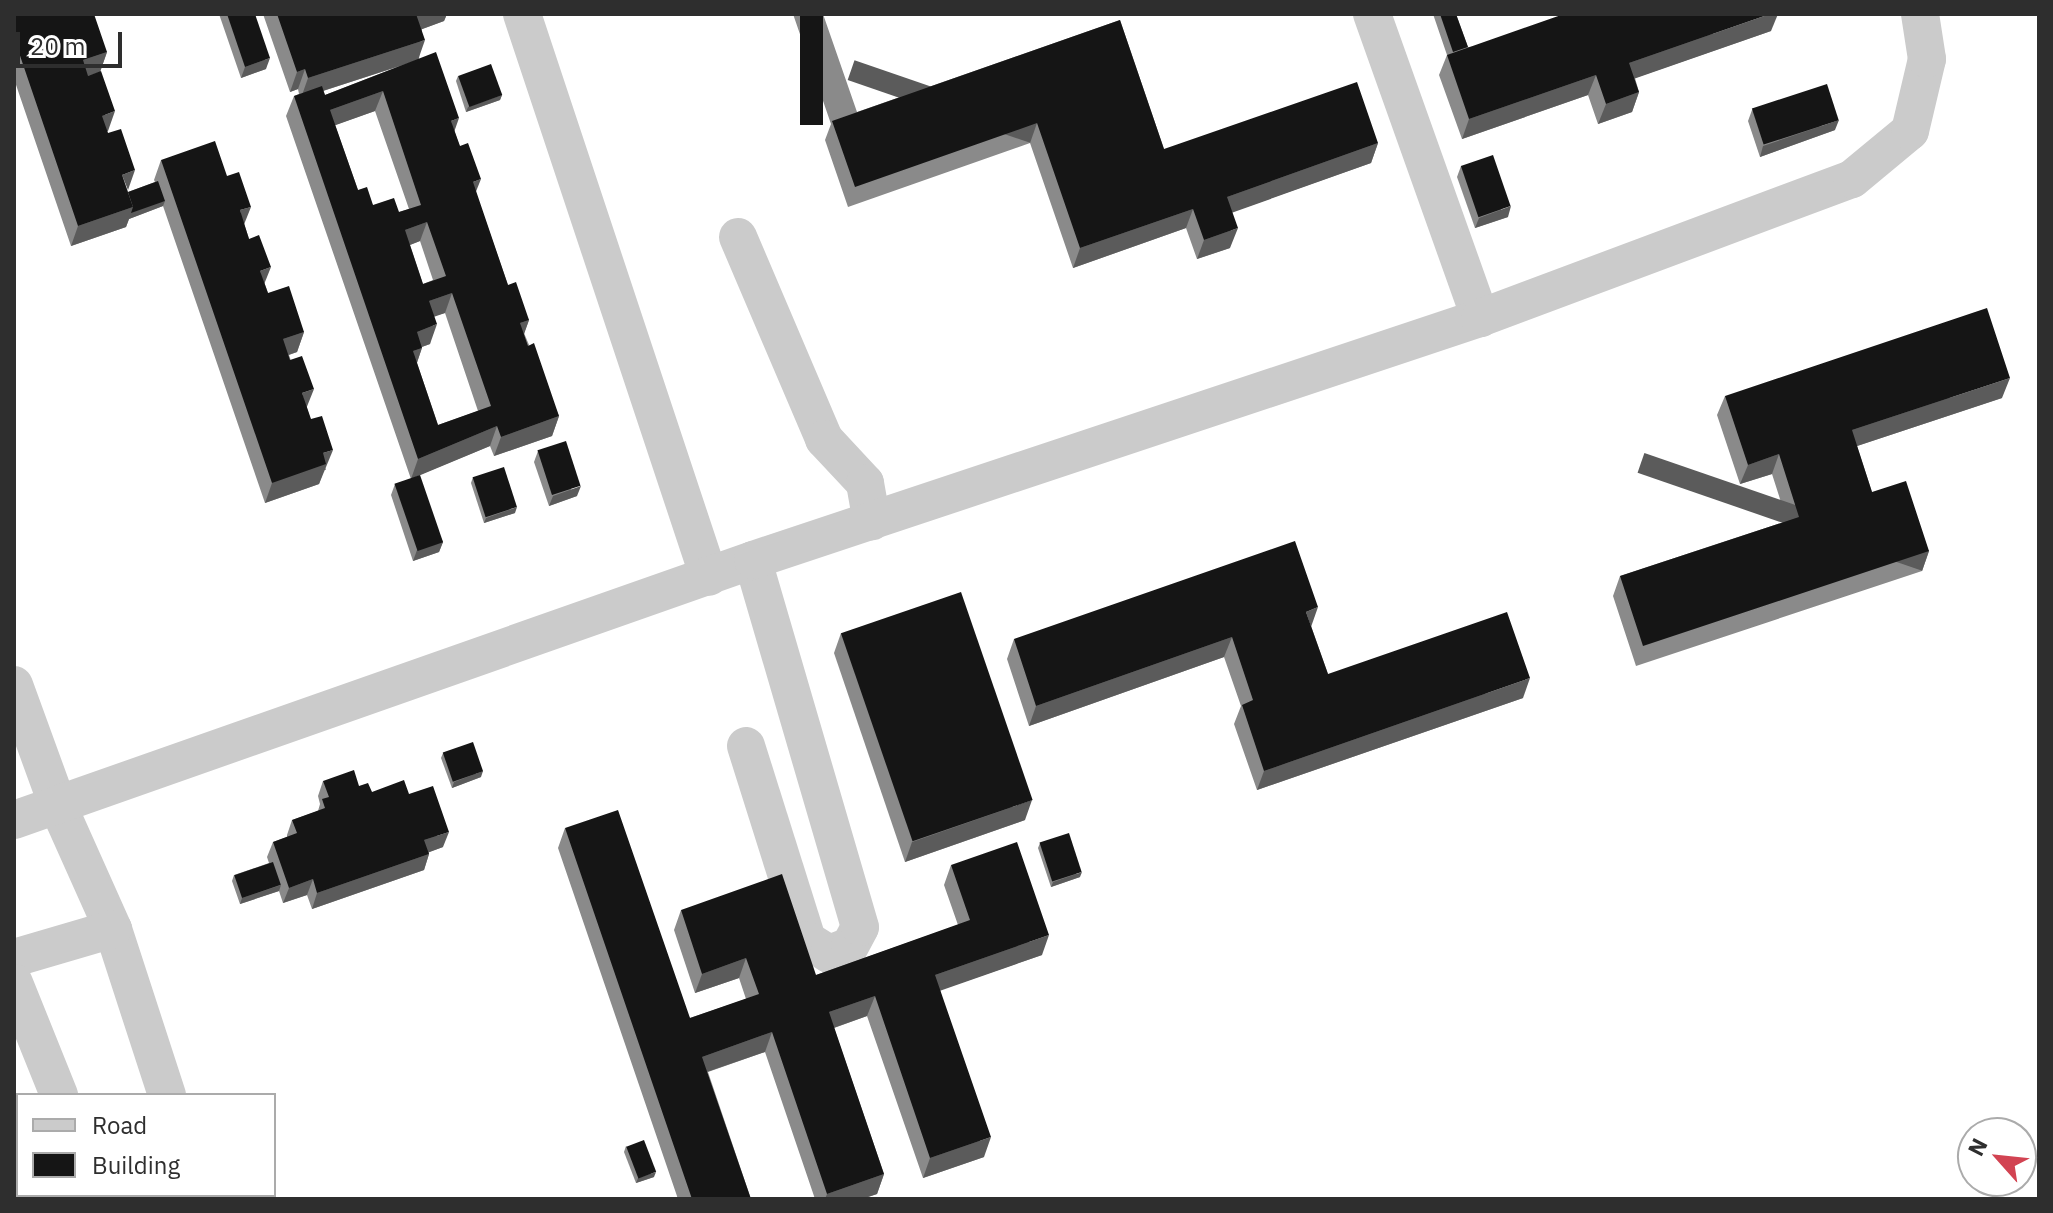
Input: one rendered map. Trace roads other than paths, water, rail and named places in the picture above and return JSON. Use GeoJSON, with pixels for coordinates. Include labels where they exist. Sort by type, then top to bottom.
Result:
{"type":"FeatureCollection","features":[{"type":"Feature","properties":{"kind":"lane"},"geometry":{"type":"LineString","coordinates":[[522,14],[709,577]]}},
{"type":"Feature","properties":{"kind":"lane"},"geometry":{"type":"LineString","coordinates":[[1372,14],[1480,318]]}},
{"type":"Feature","properties":{"kind":"lane"},"geometry":{"type":"LineString","coordinates":[[14,820],[753,560],[1480,318],[1852,179],[1910,131],[1927,59],[1920,14]]}},
{"type":"Feature","properties":{"kind":"lane"},"geometry":{"type":"LineString","coordinates":[[738,237],[824,439],[865,483],[872,521]]}},
{"type":"Feature","properties":{"kind":"lane"},"geometry":{"type":"LineString","coordinates":[[746,746],[807,940],[829,954],[850,946],[860,927],[753,560]]}},
{"type":"Feature","properties":{"kind":"lane"},"geometry":{"type":"LineString","coordinates":[[14,685],[58,806],[113,929],[166,1093]]}},
{"type":"Feature","properties":{"kind":"lane"},"geometry":{"type":"LineString","coordinates":[[14,958],[113,929]]}},
{"type":"Feature","properties":{"kind":"lane"},"geometry":{"type":"LineString","coordinates":[[14,983],[58,1093]]}}]}
